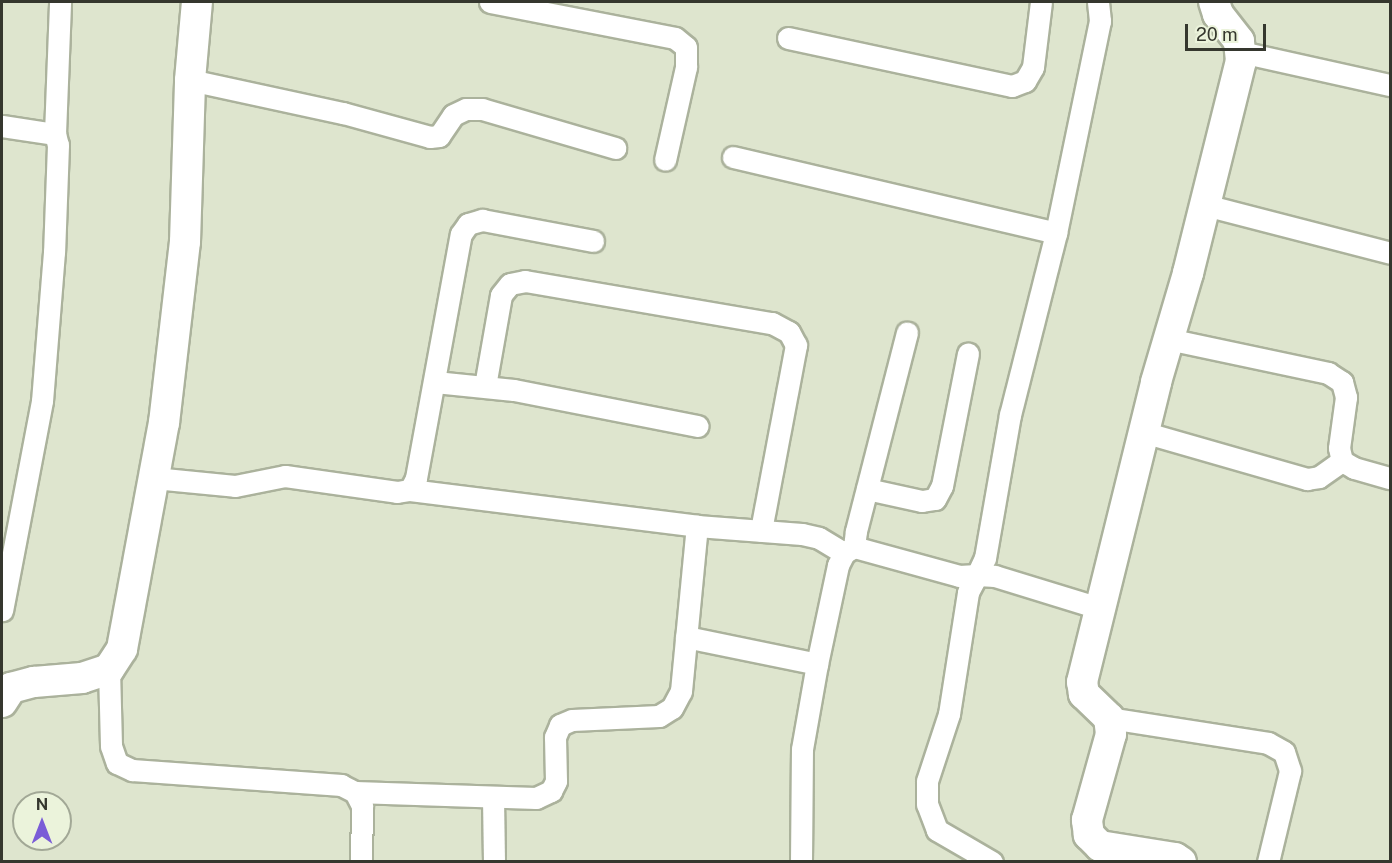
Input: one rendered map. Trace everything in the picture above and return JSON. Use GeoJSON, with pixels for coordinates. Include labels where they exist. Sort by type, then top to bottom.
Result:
{"type":"FeatureCollection","features":[{"type":"Feature","properties":{"kind":"street"},"geometry":{"type":"LineString","coordinates":[[2,610],[43,390],[58,175],[58,145],[55,134],[60,2]]}},
{"type":"Feature","properties":{"kind":"street"},"geometry":{"type":"LineString","coordinates":[[197,2],[190,80],[185,242],[164,423],[122,649],[109,669],[111,746],[117,763],[132,770],[341,785],[355,792],[536,798],[551,791],[556,781],[555,737],[560,725],[572,720],[659,716],[672,708],[681,691],[697,526]]}},
{"type":"Feature","properties":{"kind":"street"},"geometry":{"type":"LineString","coordinates":[[490,2],[675,38],[686,47],[686,67],[665,160]]}},
{"type":"Feature","properties":{"kind":"street"},"geometry":{"type":"LineString","coordinates":[[788,38],[1012,86],[1025,81],[1033,67],[1041,2]]}},
{"type":"Feature","properties":{"kind":"street"},"geometry":{"type":"LineString","coordinates":[[992,861],[937,830],[927,804],[927,781],[949,714],[968,592],[985,558],[1010,415],[1056,233],[1100,21],[1098,2]]}},
{"type":"Feature","properties":{"kind":"street"},"geometry":{"type":"LineString","coordinates":[[1214,2],[1218,14],[1239,41],[1241,52],[1205,205],[1143,432],[1082,682],[1084,694],[1109,718],[1268,743],[1284,752],[1290,771],[1268,861]]}},
{"type":"Feature","properties":{"kind":"street"},"geometry":{"type":"LineString","coordinates":[[1241,52],[1390,85]]}},
{"type":"Feature","properties":{"kind":"street"},"geometry":{"type":"LineString","coordinates":[[190,80],[344,113],[430,137],[439,136],[453,115],[466,109],[482,109],[615,148]]}},
{"type":"Feature","properties":{"kind":"street"},"geometry":{"type":"LineString","coordinates":[[2,126],[55,134]]}},
{"type":"Feature","properties":{"kind":"street"},"geometry":{"type":"LineString","coordinates":[[733,157],[1056,233]]}},
{"type":"Feature","properties":{"kind":"street"},"geometry":{"type":"LineString","coordinates":[[1205,205],[1390,253]]}},
{"type":"Feature","properties":{"kind":"street"},"geometry":{"type":"LineString","coordinates":[[410,490],[416,478],[461,234],[468,224],[482,220],[593,241]]}},
{"type":"Feature","properties":{"kind":"street"},"geometry":{"type":"LineString","coordinates":[[485,386],[501,295],[510,284],[525,281],[772,323],[789,332],[796,345],[761,531]]}},
{"type":"Feature","properties":{"kind":"street"},"geometry":{"type":"LineString","coordinates":[[801,861],[802,749],[817,664],[838,565],[849,550],[907,332]]}},
{"type":"Feature","properties":{"kind":"street"},"geometry":{"type":"LineString","coordinates":[[1168,339],[1328,373],[1342,382],[1346,397],[1339,448],[1342,461],[1354,468],[1390,478]]}},
{"type":"Feature","properties":{"kind":"street"},"geometry":{"type":"LineString","coordinates":[[867,489],[922,501],[935,499],[942,486],[968,354]]}},
{"type":"Feature","properties":{"kind":"street"},"geometry":{"type":"LineString","coordinates":[[435,382],[485,386],[698,426]]}},
{"type":"Feature","properties":{"kind":"street"},"geometry":{"type":"LineString","coordinates":[[1143,432],[1307,479],[1319,477],[1342,461]]}},
{"type":"Feature","properties":{"kind":"street"},"geometry":{"type":"LineString","coordinates":[[154,478],[235,486],[285,477],[397,492],[410,490],[697,526],[802,534],[849,550],[959,576],[995,576],[1099,608]]}},
{"type":"Feature","properties":{"kind":"street"},"geometry":{"type":"LineString","coordinates":[[686,637],[817,664]]}},
{"type":"Feature","properties":{"kind":"street"},"geometry":{"type":"LineString","coordinates":[[5,691],[34,682],[82,678],[109,669]]}},
{"type":"Feature","properties":{"kind":"street"},"geometry":{"type":"LineString","coordinates":[[1109,718],[1111,734],[1087,820],[1089,835],[1100,846],[1175,858],[1180,861]]}},
{"type":"Feature","properties":{"kind":"street"},"geometry":{"type":"LineString","coordinates":[[355,792],[362,806],[361,861]]}},
{"type":"Feature","properties":{"kind":"street"},"geometry":{"type":"LineString","coordinates":[[493,798],[494,861]]}}]}
